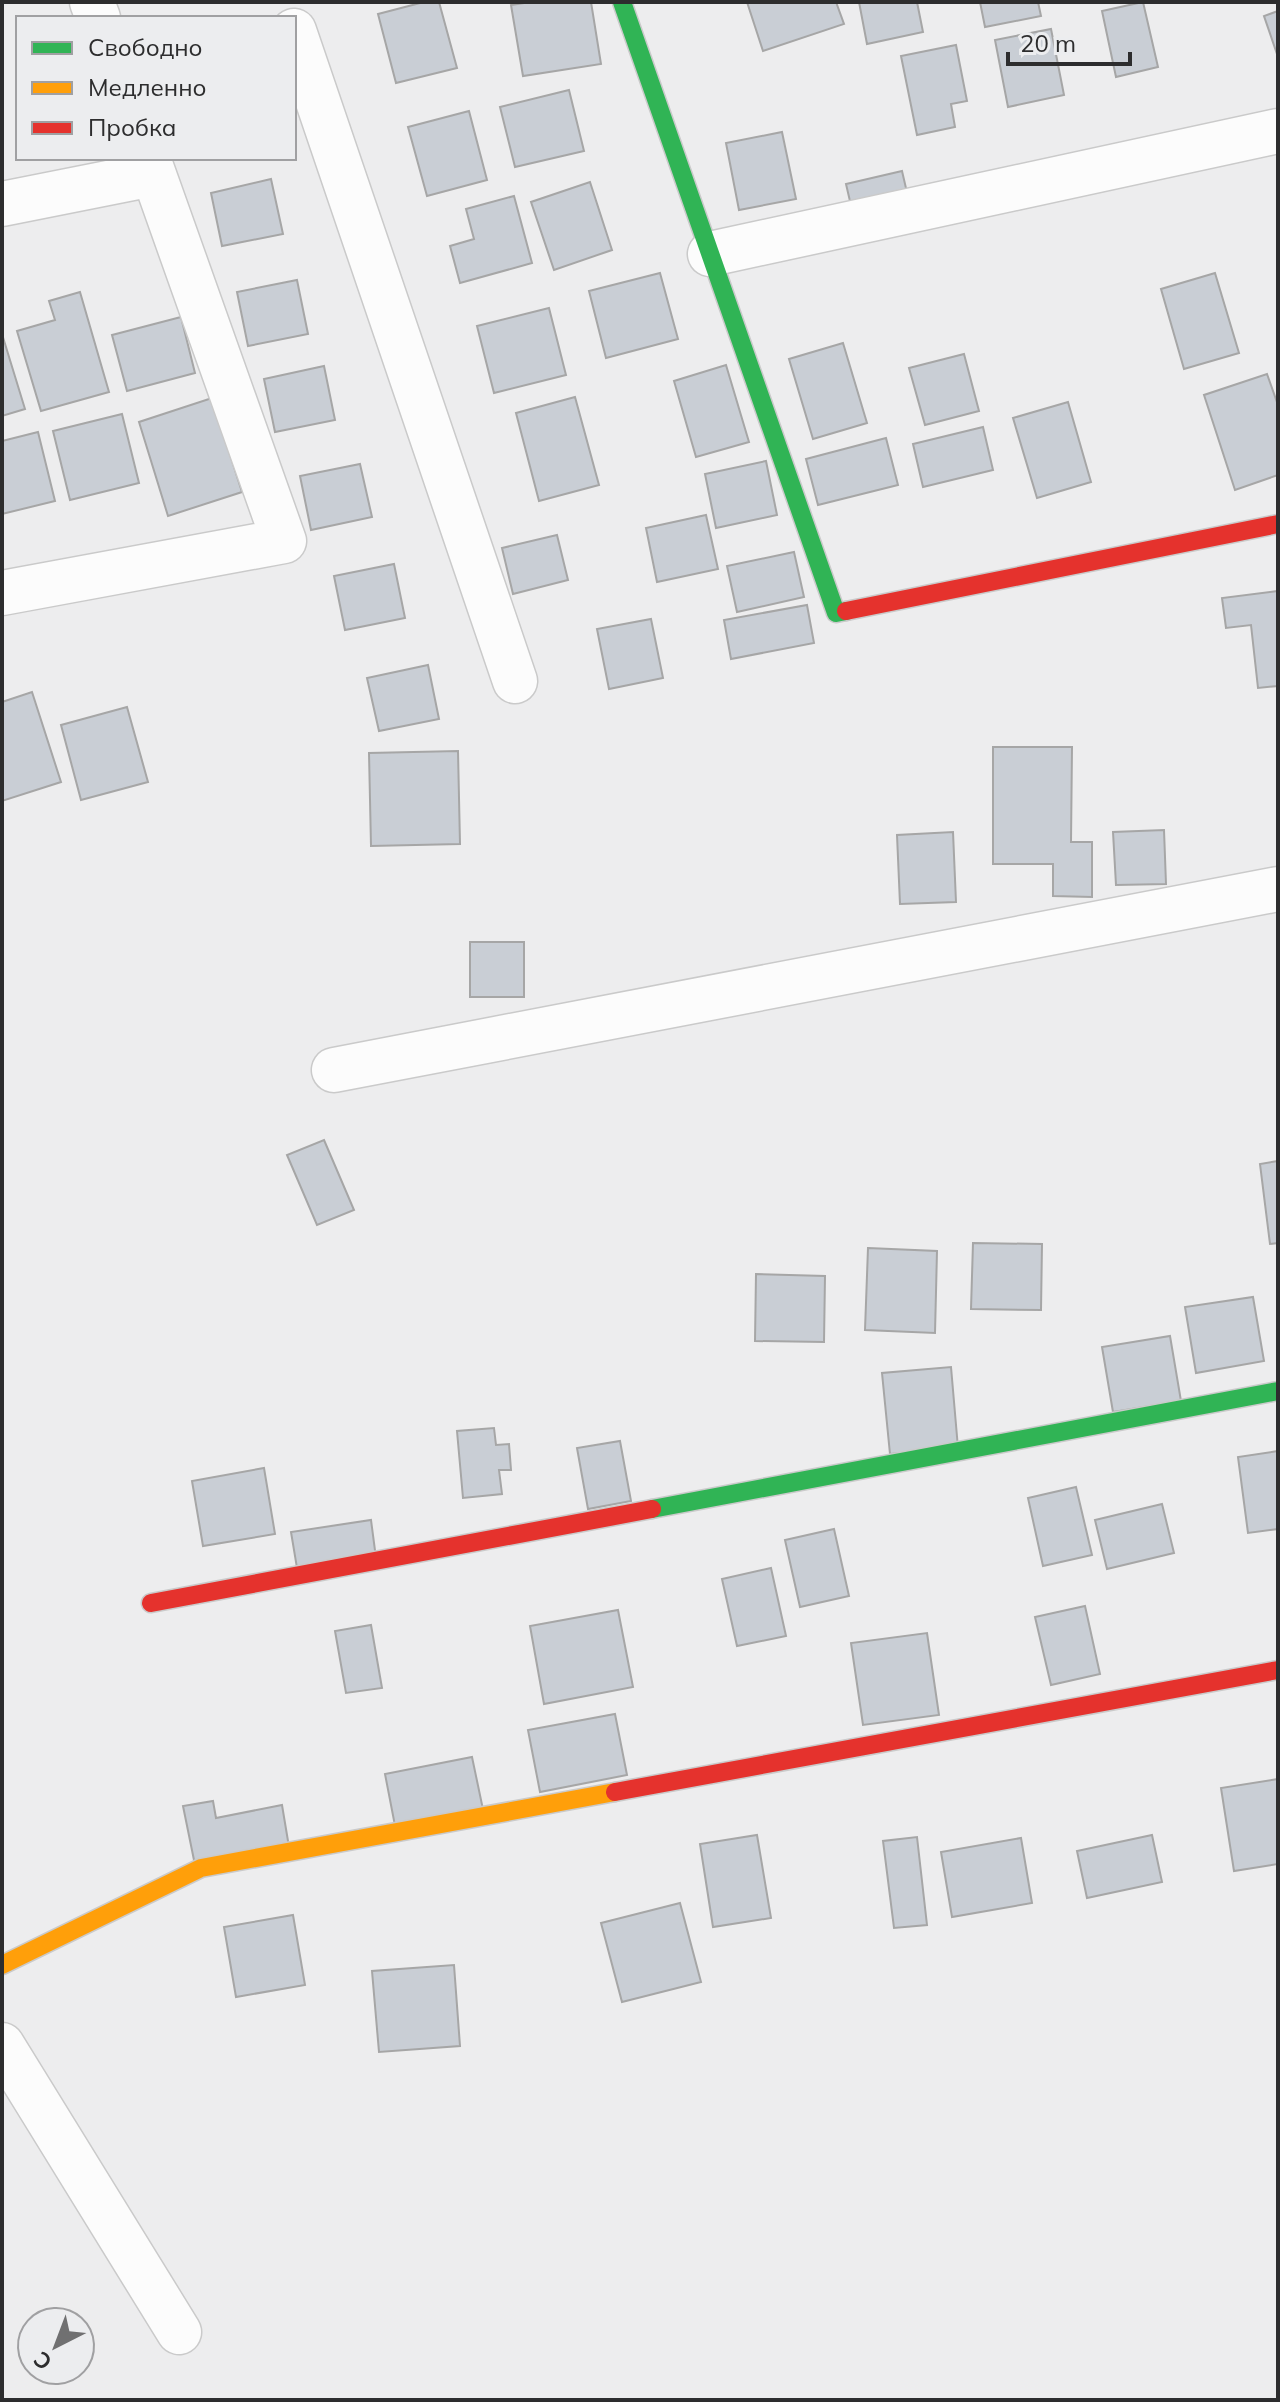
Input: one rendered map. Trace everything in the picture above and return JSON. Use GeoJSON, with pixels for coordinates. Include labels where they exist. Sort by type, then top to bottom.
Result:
{"type":"FeatureCollection","features":[{"type":"Feature","properties":{"kind":"street"},"geometry":{"type":"LineString","coordinates":[[622,2],[836,613],[1278,524]]}},
{"type":"Feature","properties":{"kind":"street"},"geometry":{"type":"LineString","coordinates":[[296,37],[515,681]]}},
{"type":"Feature","properties":{"kind":"street"},"geometry":{"type":"LineString","coordinates":[[710,254],[1278,131]]}},
{"type":"Feature","properties":{"kind":"street"},"geometry":{"type":"LineString","coordinates":[[2,204],[151,166],[284,541],[2,593]]}},
{"type":"Feature","properties":{"kind":"street"},"geometry":{"type":"LineString","coordinates":[[334,1070],[1278,889]]}},
{"type":"Feature","properties":{"kind":"street"},"geometry":{"type":"LineString","coordinates":[[151,1603],[1278,1391]]}},
{"type":"Feature","properties":{"kind":"street"},"geometry":{"type":"LineString","coordinates":[[2,1965],[201,1868],[1278,1670]]}},
{"type":"Feature","properties":{"kind":"street"},"geometry":{"type":"LineString","coordinates":[[2,2045],[179,2332]]}},
{"type":"Feature","properties":{"kind":"building"},"geometry":{"type":"Polygon","coordinates":[[[424,2],[439,2],[457,68],[396,83],[378,14],[424,2]]]}},
{"type":"Feature","properties":{"kind":"building"},"geometry":{"type":"Polygon","coordinates":[[[591,2],[601,64],[523,76],[511,5],[591,2]]]}},
{"type":"Feature","properties":{"kind":"building"},"geometry":{"type":"Polygon","coordinates":[[[747,2],[836,2],[844,24],[763,51],[747,2]]]}},
{"type":"Feature","properties":{"kind":"building"},"geometry":{"type":"Polygon","coordinates":[[[859,2],[917,2],[923,32],[867,44],[859,2]]]}},
{"type":"Feature","properties":{"kind":"building"},"geometry":{"type":"Polygon","coordinates":[[[980,2],[1038,2],[1041,16],[985,27],[980,2]]]}},
{"type":"Feature","properties":{"kind":"building"},"geometry":{"type":"Polygon","coordinates":[[[1143,2],[1158,67],[1116,77],[1102,11],[1143,2]]]}},
{"type":"Feature","properties":{"kind":"building"},"geometry":{"type":"Polygon","coordinates":[[[1278,11],[1278,57],[1264,16],[1278,11]]]}},
{"type":"Feature","properties":{"kind":"building"},"geometry":{"type":"Polygon","coordinates":[[[1051,29],[1064,95],[1008,107],[995,40],[1051,29]]]}},
{"type":"Feature","properties":{"kind":"building"},"geometry":{"type":"Polygon","coordinates":[[[956,45],[967,101],[951,104],[955,127],[917,135],[901,56],[956,45]]]}},
{"type":"Feature","properties":{"kind":"building"},"geometry":{"type":"Polygon","coordinates":[[[569,90],[584,151],[515,167],[500,107],[569,90]]]}},
{"type":"Feature","properties":{"kind":"building"},"geometry":{"type":"Polygon","coordinates":[[[469,111],[487,180],[427,196],[408,127],[469,111]]]}},
{"type":"Feature","properties":{"kind":"building"},"geometry":{"type":"Polygon","coordinates":[[[782,132],[796,199],[739,210],[726,143],[782,132]]]}},
{"type":"Feature","properties":{"kind":"building"},"geometry":{"type":"Polygon","coordinates":[[[902,171],[912,214],[856,227],[846,184],[902,171]]]}},
{"type":"Feature","properties":{"kind":"building"},"geometry":{"type":"Polygon","coordinates":[[[271,179],[283,234],[222,246],[211,193],[271,179]]]}},
{"type":"Feature","properties":{"kind":"building"},"geometry":{"type":"Polygon","coordinates":[[[590,182],[612,250],[554,270],[531,202],[590,182]]]}},
{"type":"Feature","properties":{"kind":"building"},"geometry":{"type":"Polygon","coordinates":[[[514,196],[532,263],[460,283],[450,246],[474,239],[466,209],[514,196]]]}},
{"type":"Feature","properties":{"kind":"building"},"geometry":{"type":"Polygon","coordinates":[[[660,273],[678,339],[606,358],[589,291],[660,273]]]}},
{"type":"Feature","properties":{"kind":"building"},"geometry":{"type":"Polygon","coordinates":[[[1215,273],[1239,353],[1184,369],[1161,289],[1215,273]]]}},
{"type":"Feature","properties":{"kind":"building"},"geometry":{"type":"Polygon","coordinates":[[[297,280],[308,334],[248,346],[237,292],[297,280]]]}},
{"type":"Feature","properties":{"kind":"building"},"geometry":{"type":"Polygon","coordinates":[[[80,292],[109,392],[41,411],[17,331],[55,320],[49,301],[80,292]]]}},
{"type":"Feature","properties":{"kind":"building"},"geometry":{"type":"Polygon","coordinates":[[[549,308],[566,375],[494,393],[477,326],[549,308]]]}},
{"type":"Feature","properties":{"kind":"building"},"geometry":{"type":"Polygon","coordinates":[[[181,317],[195,373],[127,391],[112,335],[181,317]]]}},
{"type":"Feature","properties":{"kind":"building"},"geometry":{"type":"Polygon","coordinates":[[[2,334],[25,409],[2,416],[2,334]]]}},
{"type":"Feature","properties":{"kind":"building"},"geometry":{"type":"Polygon","coordinates":[[[843,343],[867,423],[813,439],[789,359],[843,343]]]}},
{"type":"Feature","properties":{"kind":"building"},"geometry":{"type":"Polygon","coordinates":[[[964,354],[979,411],[925,425],[909,368],[964,354]]]}},
{"type":"Feature","properties":{"kind":"building"},"geometry":{"type":"Polygon","coordinates":[[[726,365],[749,442],[696,457],[674,381],[726,365]]]}},
{"type":"Feature","properties":{"kind":"building"},"geometry":{"type":"Polygon","coordinates":[[[324,366],[335,420],[275,432],[264,379],[324,366]]]}},
{"type":"Feature","properties":{"kind":"building"},"geometry":{"type":"Polygon","coordinates":[[[1267,374],[1278,405],[1278,475],[1235,490],[1204,395],[1267,374]]]}},
{"type":"Feature","properties":{"kind":"building"},"geometry":{"type":"Polygon","coordinates":[[[575,397],[599,485],[539,501],[516,413],[575,397]]]}},
{"type":"Feature","properties":{"kind":"building"},"geometry":{"type":"Polygon","coordinates":[[[212,398],[242,492],[168,516],[139,422],[212,398]]]}},
{"type":"Feature","properties":{"kind":"building"},"geometry":{"type":"Polygon","coordinates":[[[1068,402],[1091,482],[1037,498],[1013,418],[1068,402]]]}},
{"type":"Feature","properties":{"kind":"building"},"geometry":{"type":"Polygon","coordinates":[[[122,414],[139,483],[70,500],[53,431],[122,414]]]}},
{"type":"Feature","properties":{"kind":"building"},"geometry":{"type":"Polygon","coordinates":[[[983,427],[993,470],[923,487],[913,444],[983,427]]]}},
{"type":"Feature","properties":{"kind":"building"},"geometry":{"type":"Polygon","coordinates":[[[38,432],[55,501],[2,514],[2,441],[38,432]]]}},
{"type":"Feature","properties":{"kind":"building"},"geometry":{"type":"Polygon","coordinates":[[[886,438],[898,485],[818,505],[806,459],[886,438]]]}},
{"type":"Feature","properties":{"kind":"building"},"geometry":{"type":"Polygon","coordinates":[[[766,461],[777,515],[716,528],[705,474],[766,461]]]}},
{"type":"Feature","properties":{"kind":"building"},"geometry":{"type":"Polygon","coordinates":[[[360,464],[372,517],[311,530],[300,476],[360,464]]]}},
{"type":"Feature","properties":{"kind":"building"},"geometry":{"type":"Polygon","coordinates":[[[706,515],[718,569],[657,582],[646,528],[706,515]]]}},
{"type":"Feature","properties":{"kind":"building"},"geometry":{"type":"Polygon","coordinates":[[[557,535],[568,580],[513,594],[502,548],[557,535]]]}},
{"type":"Feature","properties":{"kind":"building"},"geometry":{"type":"Polygon","coordinates":[[[794,552],[804,597],[737,612],[727,566],[794,552]]]}},
{"type":"Feature","properties":{"kind":"building"},"geometry":{"type":"Polygon","coordinates":[[[394,564],[405,618],[345,630],[334,576],[394,564]]]}},
{"type":"Feature","properties":{"kind":"building"},"geometry":{"type":"Polygon","coordinates":[[[1278,591],[1278,686],[1258,688],[1251,625],[1226,628],[1222,598],[1278,591]]]}},
{"type":"Feature","properties":{"kind":"building"},"geometry":{"type":"Polygon","coordinates":[[[807,605],[814,643],[731,659],[724,620],[807,605]]]}},
{"type":"Feature","properties":{"kind":"building"},"geometry":{"type":"Polygon","coordinates":[[[651,619],[663,678],[609,689],[597,629],[651,619]]]}},
{"type":"Feature","properties":{"kind":"building"},"geometry":{"type":"Polygon","coordinates":[[[428,665],[439,719],[379,731],[367,678],[428,665]]]}},
{"type":"Feature","properties":{"kind":"building"},"geometry":{"type":"Polygon","coordinates":[[[32,692],[61,782],[2,801],[2,702],[32,692]]]}},
{"type":"Feature","properties":{"kind":"building"},"geometry":{"type":"Polygon","coordinates":[[[127,707],[148,782],[81,800],[61,725],[127,707]]]}},
{"type":"Feature","properties":{"kind":"building"},"geometry":{"type":"Polygon","coordinates":[[[993,747],[1072,747],[1071,842],[1092,842],[1092,897],[1053,896],[1053,864],[993,864],[993,747]]]}},
{"type":"Feature","properties":{"kind":"building"},"geometry":{"type":"Polygon","coordinates":[[[458,751],[460,844],[371,846],[369,753],[458,751]]]}},
{"type":"Feature","properties":{"kind":"building"},"geometry":{"type":"Polygon","coordinates":[[[1164,830],[1166,884],[1116,885],[1113,832],[1164,830]]]}},
{"type":"Feature","properties":{"kind":"building"},"geometry":{"type":"Polygon","coordinates":[[[953,832],[956,902],[900,904],[897,835],[953,832]]]}},
{"type":"Feature","properties":{"kind":"building"},"geometry":{"type":"Polygon","coordinates":[[[470,942],[524,942],[524,997],[470,997],[470,942]]]}},
{"type":"Feature","properties":{"kind":"building"},"geometry":{"type":"Polygon","coordinates":[[[324,1140],[354,1210],[317,1225],[287,1155],[324,1140]]]}},
{"type":"Feature","properties":{"kind":"building"},"geometry":{"type":"Polygon","coordinates":[[[1278,1161],[1278,1243],[1270,1244],[1260,1164],[1278,1161]]]}},
{"type":"Feature","properties":{"kind":"building"},"geometry":{"type":"Polygon","coordinates":[[[973,1243],[1042,1244],[1041,1310],[971,1309],[973,1243]]]}},
{"type":"Feature","properties":{"kind":"building"},"geometry":{"type":"Polygon","coordinates":[[[868,1248],[937,1251],[935,1333],[865,1330],[868,1248]]]}},
{"type":"Feature","properties":{"kind":"building"},"geometry":{"type":"Polygon","coordinates":[[[756,1274],[825,1276],[824,1342],[755,1341],[756,1274]]]}},
{"type":"Feature","properties":{"kind":"building"},"geometry":{"type":"Polygon","coordinates":[[[1253,1297],[1264,1361],[1196,1373],[1185,1307],[1253,1297]]]}},
{"type":"Feature","properties":{"kind":"building"},"geometry":{"type":"Polygon","coordinates":[[[1170,1336],[1181,1401],[1113,1412],[1102,1347],[1170,1336]]]}},
{"type":"Feature","properties":{"kind":"building"},"geometry":{"type":"Polygon","coordinates":[[[951,1367],[958,1448],[890,1454],[882,1373],[951,1367]]]}},
{"type":"Feature","properties":{"kind":"building"},"geometry":{"type":"Polygon","coordinates":[[[494,1428],[496,1445],[509,1444],[511,1470],[499,1470],[502,1494],[463,1498],[457,1431],[494,1428]]]}},
{"type":"Feature","properties":{"kind":"building"},"geometry":{"type":"Polygon","coordinates":[[[620,1441],[631,1501],[588,1509],[577,1448],[620,1441]]]}},
{"type":"Feature","properties":{"kind":"building"},"geometry":{"type":"Polygon","coordinates":[[[1278,1451],[1278,1529],[1248,1533],[1238,1457],[1278,1451]]]}},
{"type":"Feature","properties":{"kind":"building"},"geometry":{"type":"Polygon","coordinates":[[[264,1468],[275,1534],[203,1546],[192,1481],[264,1468]]]}},
{"type":"Feature","properties":{"kind":"building"},"geometry":{"type":"Polygon","coordinates":[[[1076,1487],[1092,1555],[1043,1566],[1028,1498],[1076,1487]]]}},
{"type":"Feature","properties":{"kind":"building"},"geometry":{"type":"Polygon","coordinates":[[[1162,1504],[1174,1553],[1107,1569],[1095,1520],[1162,1504]]]}},
{"type":"Feature","properties":{"kind":"building"},"geometry":{"type":"Polygon","coordinates":[[[371,1520],[376,1558],[297,1568],[291,1532],[371,1520]]]}},
{"type":"Feature","properties":{"kind":"building"},"geometry":{"type":"Polygon","coordinates":[[[834,1529],[849,1596],[800,1607],[785,1540],[834,1529]]]}},
{"type":"Feature","properties":{"kind":"building"},"geometry":{"type":"Polygon","coordinates":[[[771,1568],[786,1636],[737,1646],[722,1579],[771,1568]]]}},
{"type":"Feature","properties":{"kind":"building"},"geometry":{"type":"Polygon","coordinates":[[[1085,1606],[1100,1674],[1051,1685],[1035,1617],[1085,1606]]]}},
{"type":"Feature","properties":{"kind":"building"},"geometry":{"type":"Polygon","coordinates":[[[618,1610],[633,1687],[544,1704],[530,1626],[618,1610]]]}},
{"type":"Feature","properties":{"kind":"building"},"geometry":{"type":"Polygon","coordinates":[[[371,1625],[382,1688],[346,1693],[335,1631],[371,1625]]]}},
{"type":"Feature","properties":{"kind":"building"},"geometry":{"type":"Polygon","coordinates":[[[927,1633],[939,1715],[863,1725],[851,1643],[927,1633]]]}},
{"type":"Feature","properties":{"kind":"building"},"geometry":{"type":"Polygon","coordinates":[[[615,1714],[627,1775],[540,1792],[528,1730],[615,1714]]]}},
{"type":"Feature","properties":{"kind":"building"},"geometry":{"type":"Polygon","coordinates":[[[472,1757],[485,1819],[397,1836],[385,1774],[472,1757]]]}},
{"type":"Feature","properties":{"kind":"building"},"geometry":{"type":"Polygon","coordinates":[[[1278,1779],[1278,1864],[1234,1871],[1221,1788],[1278,1779]]]}},
{"type":"Feature","properties":{"kind":"building"},"geometry":{"type":"Polygon","coordinates":[[[213,1801],[216,1818],[282,1805],[289,1847],[195,1865],[183,1806],[213,1801]]]}},
{"type":"Feature","properties":{"kind":"building"},"geometry":{"type":"Polygon","coordinates":[[[757,1835],[771,1918],[713,1927],[700,1844],[757,1835]]]}},
{"type":"Feature","properties":{"kind":"building"},"geometry":{"type":"Polygon","coordinates":[[[1152,1835],[1162,1882],[1087,1898],[1077,1851],[1152,1835]]]}},
{"type":"Feature","properties":{"kind":"building"},"geometry":{"type":"Polygon","coordinates":[[[917,1837],[927,1925],[894,1928],[883,1841],[917,1837]]]}},
{"type":"Feature","properties":{"kind":"building"},"geometry":{"type":"Polygon","coordinates":[[[1021,1838],[1032,1903],[952,1917],[941,1852],[1021,1838]]]}},
{"type":"Feature","properties":{"kind":"building"},"geometry":{"type":"Polygon","coordinates":[[[680,1903],[701,1982],[622,2002],[601,1923],[680,1903]]]}},
{"type":"Feature","properties":{"kind":"building"},"geometry":{"type":"Polygon","coordinates":[[[293,1915],[305,1985],[236,1997],[224,1927],[293,1915]]]}},
{"type":"Feature","properties":{"kind":"building"},"geometry":{"type":"Polygon","coordinates":[[[454,1965],[460,2046],[379,2052],[372,1971],[454,1965]]]}},
{"type":"Feature","properties":{"kind":"traffic: fast"},"geometry":{"type":"LineString","coordinates":[[622,2],[836,613],[846,611]]}},
{"type":"Feature","properties":{"kind":"traffic: fast"},"geometry":{"type":"LineString","coordinates":[[652,1509],[1278,1391]]}},
{"type":"Feature","properties":{"kind":"traffic: slow"},"geometry":{"type":"LineString","coordinates":[[2,1965],[201,1868],[615,1792]]}},
{"type":"Feature","properties":{"kind":"traffic: jam"},"geometry":{"type":"LineString","coordinates":[[846,611],[1278,524]]}},
{"type":"Feature","properties":{"kind":"traffic: jam"},"geometry":{"type":"LineString","coordinates":[[151,1603],[652,1509]]}},
{"type":"Feature","properties":{"kind":"traffic: jam"},"geometry":{"type":"LineString","coordinates":[[615,1792],[1278,1670]]}}]}
